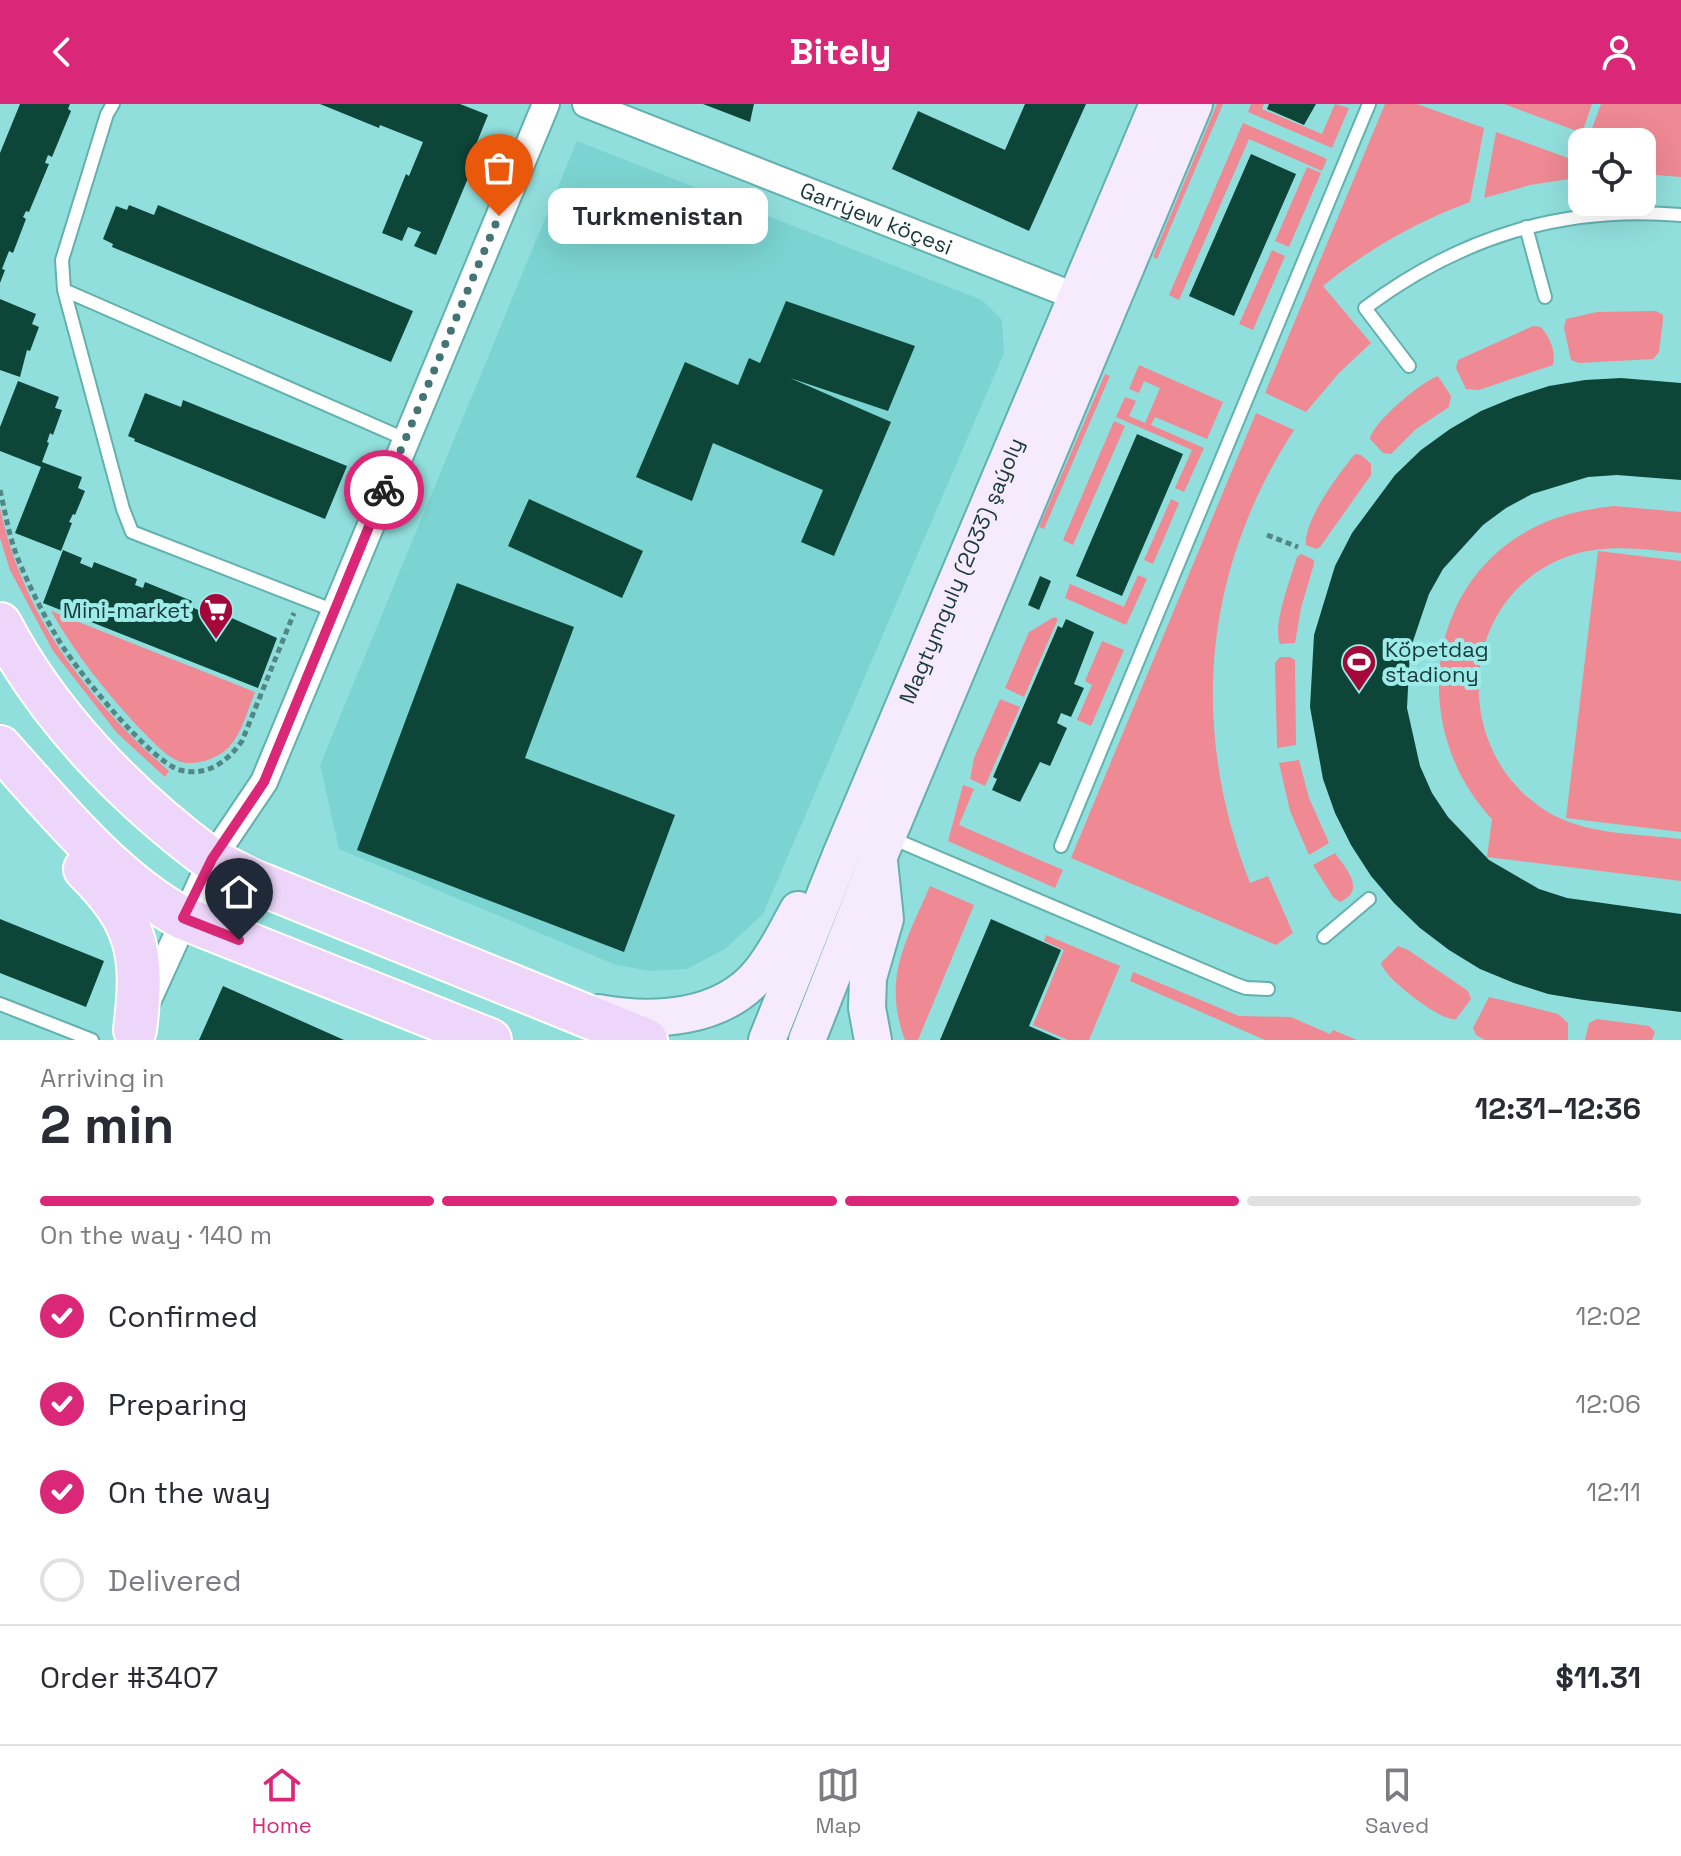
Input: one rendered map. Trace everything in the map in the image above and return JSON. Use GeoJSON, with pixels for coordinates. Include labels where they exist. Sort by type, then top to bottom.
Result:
{"type":"FeatureCollection","features":[{"type":"Feature","properties":{"kind":"main road","name":"Magtymguly (2033) şaýoly"},"geometry":{"type":"LineString","coordinates":[[767,1040],[841,855],[1158,104]]}},
{"type":"Feature","properties":{"kind":"main road","name":"Magtymguly (2033) şaýoly"},"geometry":{"type":"LineString","coordinates":[[807,1040],[883,846],[1194,104]]}},
{"type":"Feature","properties":{"kind":"main road"},"geometry":{"type":"LineString","coordinates":[[0,624],[18,659],[77,735],[157,815],[212,859],[253,881],[646,1040]]}},
{"type":"Feature","properties":{"kind":"main road"},"geometry":{"type":"LineString","coordinates":[[0,747],[152,901],[183,918],[490,1040]]}},
{"type":"Feature","properties":{"kind":"main road"},"geometry":{"type":"LineString","coordinates":[[0,765],[10,791],[119,908],[136,944],[141,982],[134,1035]]}},
{"type":"Feature","properties":{"kind":"main road"},"geometry":{"type":"LineString","coordinates":[[873,1040],[867,1008],[868,978],[885,919],[883,846]]}},
{"type":"Feature","properties":{"kind":"main road"},"geometry":{"type":"LineString","coordinates":[[563,1007],[617,1017],[670,1017],[691,1014],[738,992],[758,976],[777,950],[810,888],[841,855]]}},
{"type":"Feature","properties":{"kind":"street"},"geometry":{"type":"LineString","coordinates":[[134,1035],[183,918],[212,859],[264,782],[546,104]]}},
{"type":"Feature","properties":{"kind":"street","name":"Garrýew köçesi"},"geometry":{"type":"LineString","coordinates":[[586,104],[1077,297]]}},
{"type":"Feature","properties":{"kind":"lane"},"geometry":{"type":"LineString","coordinates":[[113,104],[107,114],[62,260],[64,290],[123,509],[132,532],[335,611]]}},
{"type":"Feature","properties":{"kind":"lane"},"geometry":{"type":"LineString","coordinates":[[1061,846],[1369,104]]}},
{"type":"Feature","properties":{"kind":"lane"},"geometry":{"type":"LineString","coordinates":[[1409,366],[1365,308],[1428,266],[1460,250],[1562,218],[1631,212],[1681,215]]}},
{"type":"Feature","properties":{"kind":"lane"},"geometry":{"type":"LineString","coordinates":[[1526,227],[1545,297]]}},
{"type":"Feature","properties":{"kind":"lane"},"geometry":{"type":"LineString","coordinates":[[64,290],[405,439]]}},
{"type":"Feature","properties":{"kind":"lane"},"geometry":{"type":"LineString","coordinates":[[883,846],[1235,984],[1268,989]]}},
{"type":"Feature","properties":{"kind":"lane"},"geometry":{"type":"LineString","coordinates":[[1324,937],[1369,899]]}},
{"type":"Feature","properties":{"kind":"lane"},"geometry":{"type":"LineString","coordinates":[[0,1004],[92,1040]]}},
{"type":"Feature","properties":{"kind":"path"},"geometry":{"type":"LineString","coordinates":[[0,490],[20,566],[64,649],[144,743],[168,764],[179,769],[196,771],[221,764],[242,741],[300,598]]}},
{"type":"Feature","properties":{"kind":"path"},"geometry":{"type":"LineString","coordinates":[[1267,535],[1298,547]]}},
{"type":"Feature","properties":{"kind":"shaded area"},"geometry":{"type":"Polygon","coordinates":[[[1217,104],[1223,104],[1157,259],[1153,257],[1217,104]]]}},
{"type":"Feature","properties":{"kind":"shaded area"},"geometry":{"type":"Polygon","coordinates":[[[1251,104],[1264,104],[1262,109],[1322,134],[1335,104],[1349,108],[1332,148],[1248,112],[1251,104]]]}},
{"type":"Feature","properties":{"kind":"shaded area"},"geometry":{"type":"Polygon","coordinates":[[[1385,104],[1417,104],[1484,128],[1470,202],[1393,238],[1323,286],[1371,343],[1339,373],[1306,412],[1265,393],[1385,104]]]}},
{"type":"Feature","properties":{"kind":"shaded area"},"geometry":{"type":"Polygon","coordinates":[[[1504,104],[1592,104],[1584,128],[1569,128],[1504,104]]]}},
{"type":"Feature","properties":{"kind":"shaded area"},"geometry":{"type":"Polygon","coordinates":[[[1601,104],[1681,104],[1681,177],[1656,175],[1656,128],[1592,128],[1601,104]]]}},
{"type":"Feature","properties":{"kind":"shaded area"},"geometry":{"type":"Polygon","coordinates":[[[1243,123],[1327,159],[1322,171],[1249,139],[1179,300],[1169,295],[1243,123]]]}},
{"type":"Feature","properties":{"kind":"shaded area"},"geometry":{"type":"Polygon","coordinates":[[[1496,132],[1568,158],[1568,179],[1530,185],[1484,198],[1496,132]]]}},
{"type":"Feature","properties":{"kind":"shaded area"},"geometry":{"type":"Polygon","coordinates":[[[577,141],[982,300],[1002,320],[1004,353],[763,914],[725,949],[687,969],[651,971],[616,965],[339,849],[320,765],[577,141]]]}},
{"type":"Feature","properties":{"kind":"shaded area"},"geometry":{"type":"Polygon","coordinates":[[[1307,167],[1321,173],[1289,247],[1275,241],[1307,167]]]}},
{"type":"Feature","properties":{"kind":"shaded area"},"geometry":{"type":"Polygon","coordinates":[[[1272,250],[1285,256],[1253,330],[1239,324],[1272,250]]]}},
{"type":"Feature","properties":{"kind":"shaded area"},"geometry":{"type":"Polygon","coordinates":[[[1656,311],[1663,315],[1663,320],[1659,352],[1653,359],[1579,363],[1571,360],[1564,328],[1566,319],[1597,312],[1656,311]]]}},
{"type":"Feature","properties":{"kind":"shaded area"},"geometry":{"type":"Polygon","coordinates":[[[1533,326],[1541,327],[1550,340],[1553,365],[1479,390],[1466,389],[1456,368],[1458,360],[1533,326]]]}},
{"type":"Feature","properties":{"kind":"shaded area"},"geometry":{"type":"Polygon","coordinates":[[[1139,365],[1223,402],[1207,439],[1155,417],[1151,425],[1204,448],[1184,492],[1175,488],[1192,450],[1116,417],[1125,397],[1136,401],[1129,416],[1145,423],[1160,388],[1144,381],[1139,393],[1129,389],[1139,365]]]}},
{"type":"Feature","properties":{"kind":"shaded area"},"geometry":{"type":"Polygon","coordinates":[[[1105,374],[1110,376],[1044,529],[1039,527],[1105,374]]]}},
{"type":"Feature","properties":{"kind":"shaded area"},"geometry":{"type":"Polygon","coordinates":[[[1438,376],[1451,396],[1449,407],[1416,429],[1391,454],[1383,453],[1370,439],[1373,432],[1399,403],[1438,376]]]}},
{"type":"Feature","properties":{"kind":"shaded area"},"geometry":{"type":"Polygon","coordinates":[[[1256,413],[1294,430],[1263,484],[1240,538],[1224,594],[1215,651],[1213,708],[1218,766],[1231,825],[1250,883],[1268,876],[1293,933],[1276,945],[1071,858],[1256,413]]]}},
{"type":"Feature","properties":{"kind":"shaded area"},"geometry":{"type":"Polygon","coordinates":[[[1114,421],[1125,426],[1073,545],[1063,540],[1114,421]]]}},
{"type":"Feature","properties":{"kind":"shaded area"},"geometry":{"type":"Polygon","coordinates":[[[1355,454],[1371,464],[1371,475],[1320,547],[1316,549],[1306,545],[1316,510],[1355,454]]]}},
{"type":"Feature","properties":{"kind":"shaded area"},"geometry":{"type":"Polygon","coordinates":[[[1171,499],[1179,503],[1153,564],[1144,560],[1171,499]]]}},
{"type":"Feature","properties":{"kind":"shaded area"},"geometry":{"type":"Polygon","coordinates":[[[1614,506],[1681,512],[1681,553],[1623,548],[1595,550],[1566,557],[1529,578],[1502,608],[1485,643],[1479,682],[1483,721],[1497,758],[1521,791],[1555,816],[1601,830],[1681,839],[1681,881],[1487,857],[1492,819],[1465,783],[1448,744],[1440,702],[1441,660],[1451,620],[1470,583],[1499,551],[1537,526],[1575,513],[1614,506]]]}},
{"type":"Feature","properties":{"kind":"shaded area"},"geometry":{"type":"Polygon","coordinates":[[[0,507],[24,584],[62,653],[112,715],[169,771],[165,777],[117,733],[53,651],[10,570],[0,538],[0,507]]]}},
{"type":"Feature","properties":{"kind":"shaded area"},"geometry":{"type":"Polygon","coordinates":[[[1598,551],[1681,561],[1681,832],[1566,818],[1598,551]]]}},
{"type":"Feature","properties":{"kind":"shaded area"},"geometry":{"type":"Polygon","coordinates":[[[1301,554],[1314,560],[1314,564],[1295,643],[1280,644],[1280,614],[1297,557],[1301,554]]]}},
{"type":"Feature","properties":{"kind":"shaded area"},"geometry":{"type":"Polygon","coordinates":[[[1138,575],[1147,579],[1126,625],[1065,598],[1070,584],[1124,607],[1138,575]]]}},
{"type":"Feature","properties":{"kind":"shaded area"},"geometry":{"type":"Polygon","coordinates":[[[51,611],[255,692],[234,741],[218,755],[205,761],[184,763],[168,755],[103,687],[51,611]]]}},
{"type":"Feature","properties":{"kind":"shaded area"},"geometry":{"type":"Polygon","coordinates":[[[1054,617],[1058,619],[1024,697],[1005,688],[1029,632],[1054,617]]]}},
{"type":"Feature","properties":{"kind":"shaded area"},"geometry":{"type":"Polygon","coordinates":[[[1102,641],[1124,650],[1091,726],[1077,720],[1092,685],[1085,681],[1102,641]]]}},
{"type":"Feature","properties":{"kind":"shaded area"},"geometry":{"type":"Polygon","coordinates":[[[1280,657],[1295,660],[1296,745],[1277,748],[1275,663],[1280,657]]]}},
{"type":"Feature","properties":{"kind":"shaded area"},"geometry":{"type":"Polygon","coordinates":[[[1000,699],[1020,707],[985,786],[970,779],[974,758],[1000,699]]]}},
{"type":"Feature","properties":{"kind":"shaded area"},"geometry":{"type":"Polygon","coordinates":[[[1299,760],[1309,798],[1329,843],[1309,855],[1290,811],[1279,763],[1299,760]]]}},
{"type":"Feature","properties":{"kind":"shaded area"},"geometry":{"type":"Polygon","coordinates":[[[963,785],[974,789],[959,825],[1063,870],[1055,888],[948,841],[963,785]]]}},
{"type":"Feature","properties":{"kind":"shaded area"},"geometry":{"type":"Polygon","coordinates":[[[1335,853],[1349,872],[1353,885],[1352,892],[1340,902],[1333,897],[1313,865],[1335,853]]]}},
{"type":"Feature","properties":{"kind":"shaded area"},"geometry":{"type":"Polygon","coordinates":[[[930,886],[974,905],[918,1040],[905,1040],[898,1018],[896,979],[905,943],[930,886]]]}},
{"type":"Feature","properties":{"kind":"shaded area"},"geometry":{"type":"Polygon","coordinates":[[[1046,935],[1120,966],[1089,1040],[1068,1040],[1033,1025],[1064,950],[1044,941],[1046,935]]]}},
{"type":"Feature","properties":{"kind":"shaded area"},"geometry":{"type":"Polygon","coordinates":[[[1398,946],[1468,991],[1471,999],[1456,1019],[1426,1007],[1384,970],[1381,963],[1398,946]]]}},
{"type":"Feature","properties":{"kind":"shaded area"},"geometry":{"type":"Polygon","coordinates":[[[1133,972],[1239,1016],[1291,1017],[1330,1034],[1333,1030],[1357,1040],[1265,1040],[1130,981],[1133,972]]]}},
{"type":"Feature","properties":{"kind":"shaded area"},"geometry":{"type":"Polygon","coordinates":[[[1489,997],[1558,1014],[1568,1023],[1568,1040],[1485,1040],[1476,1035],[1473,1028],[1489,997]]]}},
{"type":"Feature","properties":{"kind":"shaded area"},"geometry":{"type":"Polygon","coordinates":[[[1597,1019],[1649,1026],[1655,1032],[1652,1040],[1585,1040],[1589,1023],[1597,1019]]]}},
{"type":"Feature","properties":{"kind":"building"},"geometry":{"type":"Polygon","coordinates":[[[20,104],[70,104],[68,109],[71,111],[52,157],[48,155],[45,163],[49,164],[29,212],[26,211],[23,217],[26,219],[13,253],[9,251],[0,283],[0,153],[20,104]]]}},
{"type":"Feature","properties":{"kind":"building"},"geometry":{"type":"Polygon","coordinates":[[[320,104],[460,104],[488,115],[468,164],[473,166],[436,255],[414,246],[421,232],[408,227],[402,241],[382,233],[423,142],[320,104]]]}},
{"type":"Feature","properties":{"kind":"building"},"geometry":{"type":"Polygon","coordinates":[[[703,104],[754,104],[750,122],[703,104]]]}},
{"type":"Feature","properties":{"kind":"building"},"geometry":{"type":"Polygon","coordinates":[[[1025,104],[1086,104],[1029,231],[892,169],[918,111],[1005,150],[1025,104]]]}},
{"type":"Feature","properties":{"kind":"building"},"geometry":{"type":"Polygon","coordinates":[[[1269,104],[1316,104],[1304,125],[1267,109],[1269,104]]]}},
{"type":"Feature","properties":{"kind":"building"},"geometry":{"type":"Polygon","coordinates":[[[1251,154],[1296,174],[1234,316],[1189,296],[1251,154]]]}},
{"type":"Feature","properties":{"kind":"building"},"geometry":{"type":"Polygon","coordinates":[[[129,205],[154,215],[158,205],[413,311],[391,362],[112,247],[113,244],[103,239],[116,206],[127,210],[129,205]]]}},
{"type":"Feature","properties":{"kind":"building"},"geometry":{"type":"Polygon","coordinates":[[[0,299],[36,314],[32,324],[39,327],[30,351],[27,350],[20,377],[0,370],[0,299]]]}},
{"type":"Feature","properties":{"kind":"building"},"geometry":{"type":"Polygon","coordinates":[[[786,301],[915,346],[888,411],[790,378],[891,422],[834,556],[801,542],[823,490],[713,443],[692,501],[636,477],[685,362],[738,385],[749,358],[760,363],[786,301]]]}},
{"type":"Feature","properties":{"kind":"building","name":"Köpetdag stadiony"},"geometry":{"type":"Polygon","coordinates":[[[1621,378],[1681,383],[1681,480],[1617,475],[1588,477],[1532,494],[1483,525],[1443,569],[1429,594],[1410,650],[1407,708],[1420,766],[1432,793],[1448,817],[1489,860],[1539,889],[1567,898],[1681,914],[1681,1012],[1548,994],[1480,969],[1420,928],[1371,876],[1335,813],[1323,779],[1310,707],[1314,635],[1335,566],[1352,533],[1395,475],[1421,450],[1481,411],[1549,386],[1621,378]]]}},
{"type":"Feature","properties":{"kind":"building"},"geometry":{"type":"Polygon","coordinates":[[[18,381],[59,397],[55,408],[62,410],[53,435],[50,433],[42,462],[82,477],[78,488],[85,491],[69,522],[72,523],[61,551],[15,533],[41,467],[0,451],[0,427],[18,381]]]}},
{"type":"Feature","properties":{"kind":"building"},"geometry":{"type":"Polygon","coordinates":[[[145,393],[181,407],[183,400],[347,466],[325,519],[134,441],[128,436],[145,393]]]}},
{"type":"Feature","properties":{"kind":"building"},"geometry":{"type":"Polygon","coordinates":[[[1137,434],[1183,454],[1122,596],[1076,576],[1137,434]]]}},
{"type":"Feature","properties":{"kind":"building"},"geometry":{"type":"Polygon","coordinates":[[[529,499],[643,551],[622,598],[508,546],[529,499]]]}},
{"type":"Feature","properties":{"kind":"building"},"geometry":{"type":"Polygon","coordinates":[[[63,550],[82,558],[80,563],[92,568],[94,562],[137,579],[135,585],[143,588],[145,582],[192,601],[190,606],[198,610],[200,604],[277,638],[258,688],[43,603],[63,550]]]}},
{"type":"Feature","properties":{"kind":"building"},"geometry":{"type":"Polygon","coordinates":[[[1040,576],[1051,581],[1039,610],[1028,605],[1040,576]]]}},
{"type":"Feature","properties":{"kind":"building"},"geometry":{"type":"Polygon","coordinates":[[[457,583],[574,627],[525,758],[675,815],[624,952],[357,850],[457,583]]]}},
{"type":"Feature","properties":{"kind":"building"},"geometry":{"type":"Polygon","coordinates":[[[1066,619],[1094,632],[1074,684],[1084,688],[1071,717],[1061,713],[1057,723],[1067,728],[1050,766],[1040,762],[1020,802],[992,790],[997,779],[993,777],[1058,626],[1062,628],[1066,619]]]}},
{"type":"Feature","properties":{"kind":"building"},"geometry":{"type":"Polygon","coordinates":[[[0,919],[104,961],[86,1007],[0,973],[0,919]]]}},
{"type":"Feature","properties":{"kind":"building"},"geometry":{"type":"Polygon","coordinates":[[[991,919],[1061,950],[1029,1026],[1061,1040],[940,1040],[991,919]]]}},
{"type":"Feature","properties":{"kind":"building"},"geometry":{"type":"Polygon","coordinates":[[[223,986],[344,1040],[199,1040],[223,986]]]}},
{"type":"Feature","properties":{"kind":"way so far"},"geometry":{"type":"LineString","coordinates":[[384,490],[499,216]]}},
{"type":"Feature","properties":{"kind":"place","name":"Turkmenistan"},"geometry":{"type":"Point","coordinates":[499,216]}},
{"type":"Feature","properties":{"kind":"place","name":"Mini-market"},"geometry":{"type":"Point","coordinates":[216,641]}},
{"type":"Feature","properties":{"kind":"place","name":"Köpetdag stadiony"},"geometry":{"type":"Point","coordinates":[1359,693]}},
{"type":"Feature","properties":{"kind":"route"},"geometry":{"type":"LineString","coordinates":[[239,940],[183,918],[212,859],[264,782],[384,490]]}}]}
